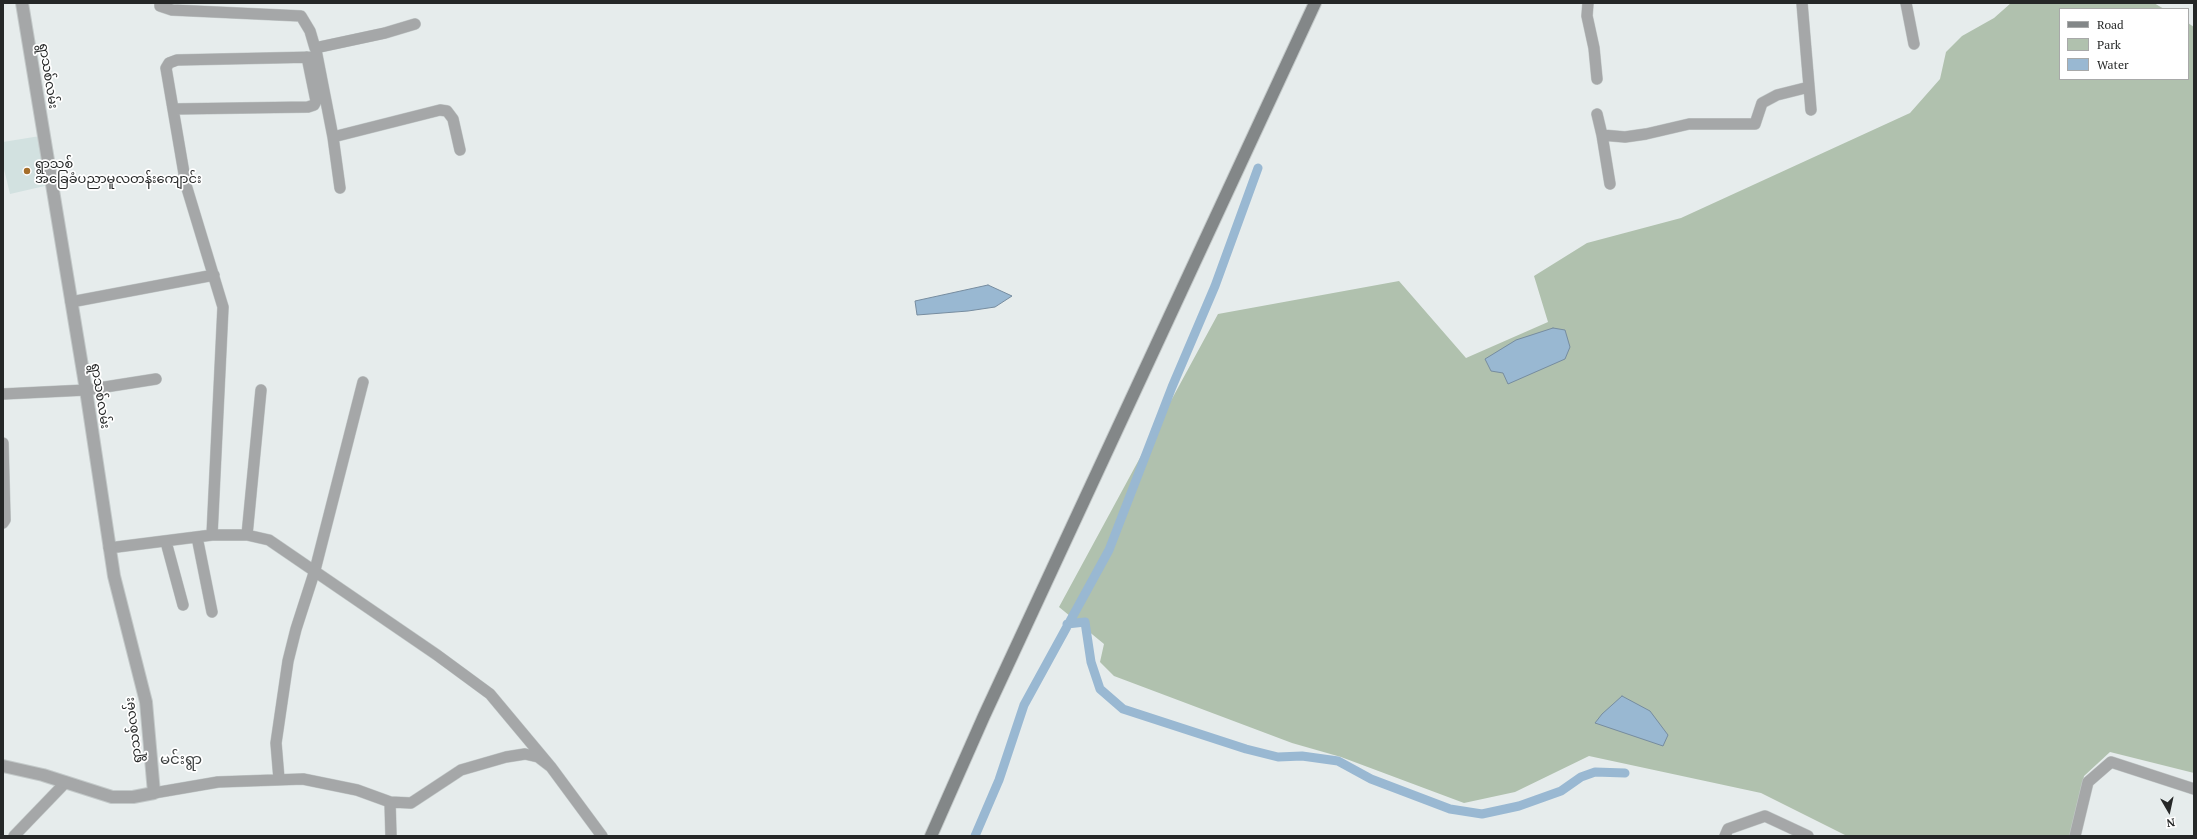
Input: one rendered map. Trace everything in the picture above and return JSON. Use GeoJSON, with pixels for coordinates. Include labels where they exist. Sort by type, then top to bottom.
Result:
{"type":"FeatureCollection","features":[{"type":"Feature","properties":{"kind":"main road"},"geometry":{"type":"LineString","coordinates":[[931,836],[987,709],[1315,3]]}},
{"type":"Feature","properties":{"kind":"street","name":"ရွာသစ်လမ်း"},"geometry":{"type":"LineString","coordinates":[[22,3],[72,302],[109,548],[114,576],[146,702],[154,793]]}},
{"type":"Feature","properties":{"kind":"street"},"geometry":{"type":"LineString","coordinates":[[160,3],[160,6],[172,10],[301,16],[310,31],[316,101],[314,105],[308,107],[174,109]]}},
{"type":"Feature","properties":{"kind":"street"},"geometry":{"type":"LineString","coordinates":[[1588,3],[1587,16],[1594,48],[1597,79]]}},
{"type":"Feature","properties":{"kind":"street"},"geometry":{"type":"LineString","coordinates":[[1802,3],[1811,110]]}},
{"type":"Feature","properties":{"kind":"street"},"geometry":{"type":"LineString","coordinates":[[1906,3],[1914,44]]}},
{"type":"Feature","properties":{"kind":"street"},"geometry":{"type":"LineString","coordinates":[[212,535],[223,314],[214,275],[186,185],[166,68],[169,63],[177,60],[313,54],[415,24]]}},
{"type":"Feature","properties":{"kind":"street"},"geometry":{"type":"LineString","coordinates":[[313,54],[333,138],[340,188]]}},
{"type":"Feature","properties":{"kind":"street"},"geometry":{"type":"LineString","coordinates":[[1602,135],[1625,137],[1646,134],[1689,124],[1756,124],[1762,103],[1777,95],[1809,86]]}},
{"type":"Feature","properties":{"kind":"street"},"geometry":{"type":"LineString","coordinates":[[333,138],[440,110],[447,111],[453,119],[460,150]]}},
{"type":"Feature","properties":{"kind":"street"},"geometry":{"type":"LineString","coordinates":[[1597,114],[1610,184]]}},
{"type":"Feature","properties":{"kind":"street"},"geometry":{"type":"LineString","coordinates":[[72,302],[214,275]]}},
{"type":"Feature","properties":{"kind":"street"},"geometry":{"type":"LineString","coordinates":[[3,394],[86,390],[156,379]]}},
{"type":"Feature","properties":{"kind":"street"},"geometry":{"type":"LineString","coordinates":[[280,780],[276,743],[281,717],[283,691],[296,629],[315,570],[362,382]]}},
{"type":"Feature","properties":{"kind":"street"},"geometry":{"type":"LineString","coordinates":[[247,535],[261,390]]}},
{"type":"Feature","properties":{"kind":"street"},"geometry":{"type":"LineString","coordinates":[[3,443],[5,520],[3,524]]}},
{"type":"Feature","properties":{"kind":"street"},"geometry":{"type":"LineString","coordinates":[[109,548],[212,535],[247,535],[269,540],[315,570],[437,655],[490,694],[551,767],[602,836]]}},
{"type":"Feature","properties":{"kind":"street"},"geometry":{"type":"LineString","coordinates":[[197,537],[212,612]]}},
{"type":"Feature","properties":{"kind":"street"},"geometry":{"type":"LineString","coordinates":[[166,542],[183,604]]}},
{"type":"Feature","properties":{"kind":"street"},"geometry":{"type":"LineString","coordinates":[[3,766],[66,782],[112,797],[133,797],[218,782],[303,779],[357,790],[390,802],[411,803],[461,770],[506,757],[525,754],[538,758],[551,767]]}},
{"type":"Feature","properties":{"kind":"street"},"geometry":{"type":"LineString","coordinates":[[2075,836],[2088,782],[2111,762],[2194,789]]}},
{"type":"Feature","properties":{"kind":"street"},"geometry":{"type":"LineString","coordinates":[[14,836],[66,782]]}},
{"type":"Feature","properties":{"kind":"street"},"geometry":{"type":"LineString","coordinates":[[390,802],[391,836]]}},
{"type":"Feature","properties":{"kind":"street"},"geometry":{"type":"LineString","coordinates":[[1725,836],[1728,829],[1766,816],[1808,836]]}},
{"type":"Feature","properties":{"kind":"shaded area"},"geometry":{"type":"Polygon","coordinates":[[[40,136],[49,185],[10,194],[3,165],[3,142],[40,136]]]}},
{"type":"Feature","properties":{"kind":"green space"},"geometry":{"type":"Polygon","coordinates":[[[2011,3],[2154,3],[2162,8],[2059,8],[2059,80],[2189,80],[2189,24],[2194,27],[2194,773],[2110,752],[2084,776],[2074,836],[1847,836],[1761,793],[1589,756],[1515,792],[1464,803],[1341,757],[1292,743],[1114,676],[1100,662],[1104,644],[1059,607],[1218,314],[1399,281],[1466,358],[1548,322],[1534,276],[1587,243],[1681,218],[1910,113],[1940,79],[1946,52],[1962,36],[1994,18],[2011,3]]]}},
{"type":"Feature","properties":{"kind":"water"},"geometry":{"type":"Polygon","coordinates":[[[988,285],[1012,296],[995,307],[968,311],[917,315],[915,301],[988,285]]]}},
{"type":"Feature","properties":{"kind":"water"},"geometry":{"type":"Polygon","coordinates":[[[1553,328],[1565,330],[1570,347],[1565,359],[1508,384],[1503,373],[1491,371],[1485,359],[1516,340],[1553,328]]]}},
{"type":"Feature","properties":{"kind":"water"},"geometry":{"type":"Polygon","coordinates":[[[1622,696],[1650,711],[1668,735],[1663,746],[1595,723],[1602,714],[1622,696]]]}},
{"type":"Feature","properties":{"kind":"waterway"},"geometry":{"type":"LineString","coordinates":[[975,836],[999,780],[1024,705],[1109,550],[1172,387],[1215,286],[1258,168]]}},
{"type":"Feature","properties":{"kind":"waterway"},"geometry":{"type":"LineString","coordinates":[[1067,624],[1085,622],[1091,662],[1100,689],[1123,709],[1246,749],[1278,757],[1302,756],[1338,761],[1371,779],[1450,809],[1482,814],[1519,806],[1561,791],[1581,777],[1595,772],[1625,773]]}},
{"type":"Feature","properties":{"kind":"place","name":"ရွာသစ် အခြေခံပညာမူလတန်းကျောင်း"},"geometry":{"type":"Point","coordinates":[27,171]}},
{"type":"Feature","properties":{"kind":"district","name":"မင်းရွာ"},"geometry":{"type":"Point","coordinates":[181,760]}}]}
